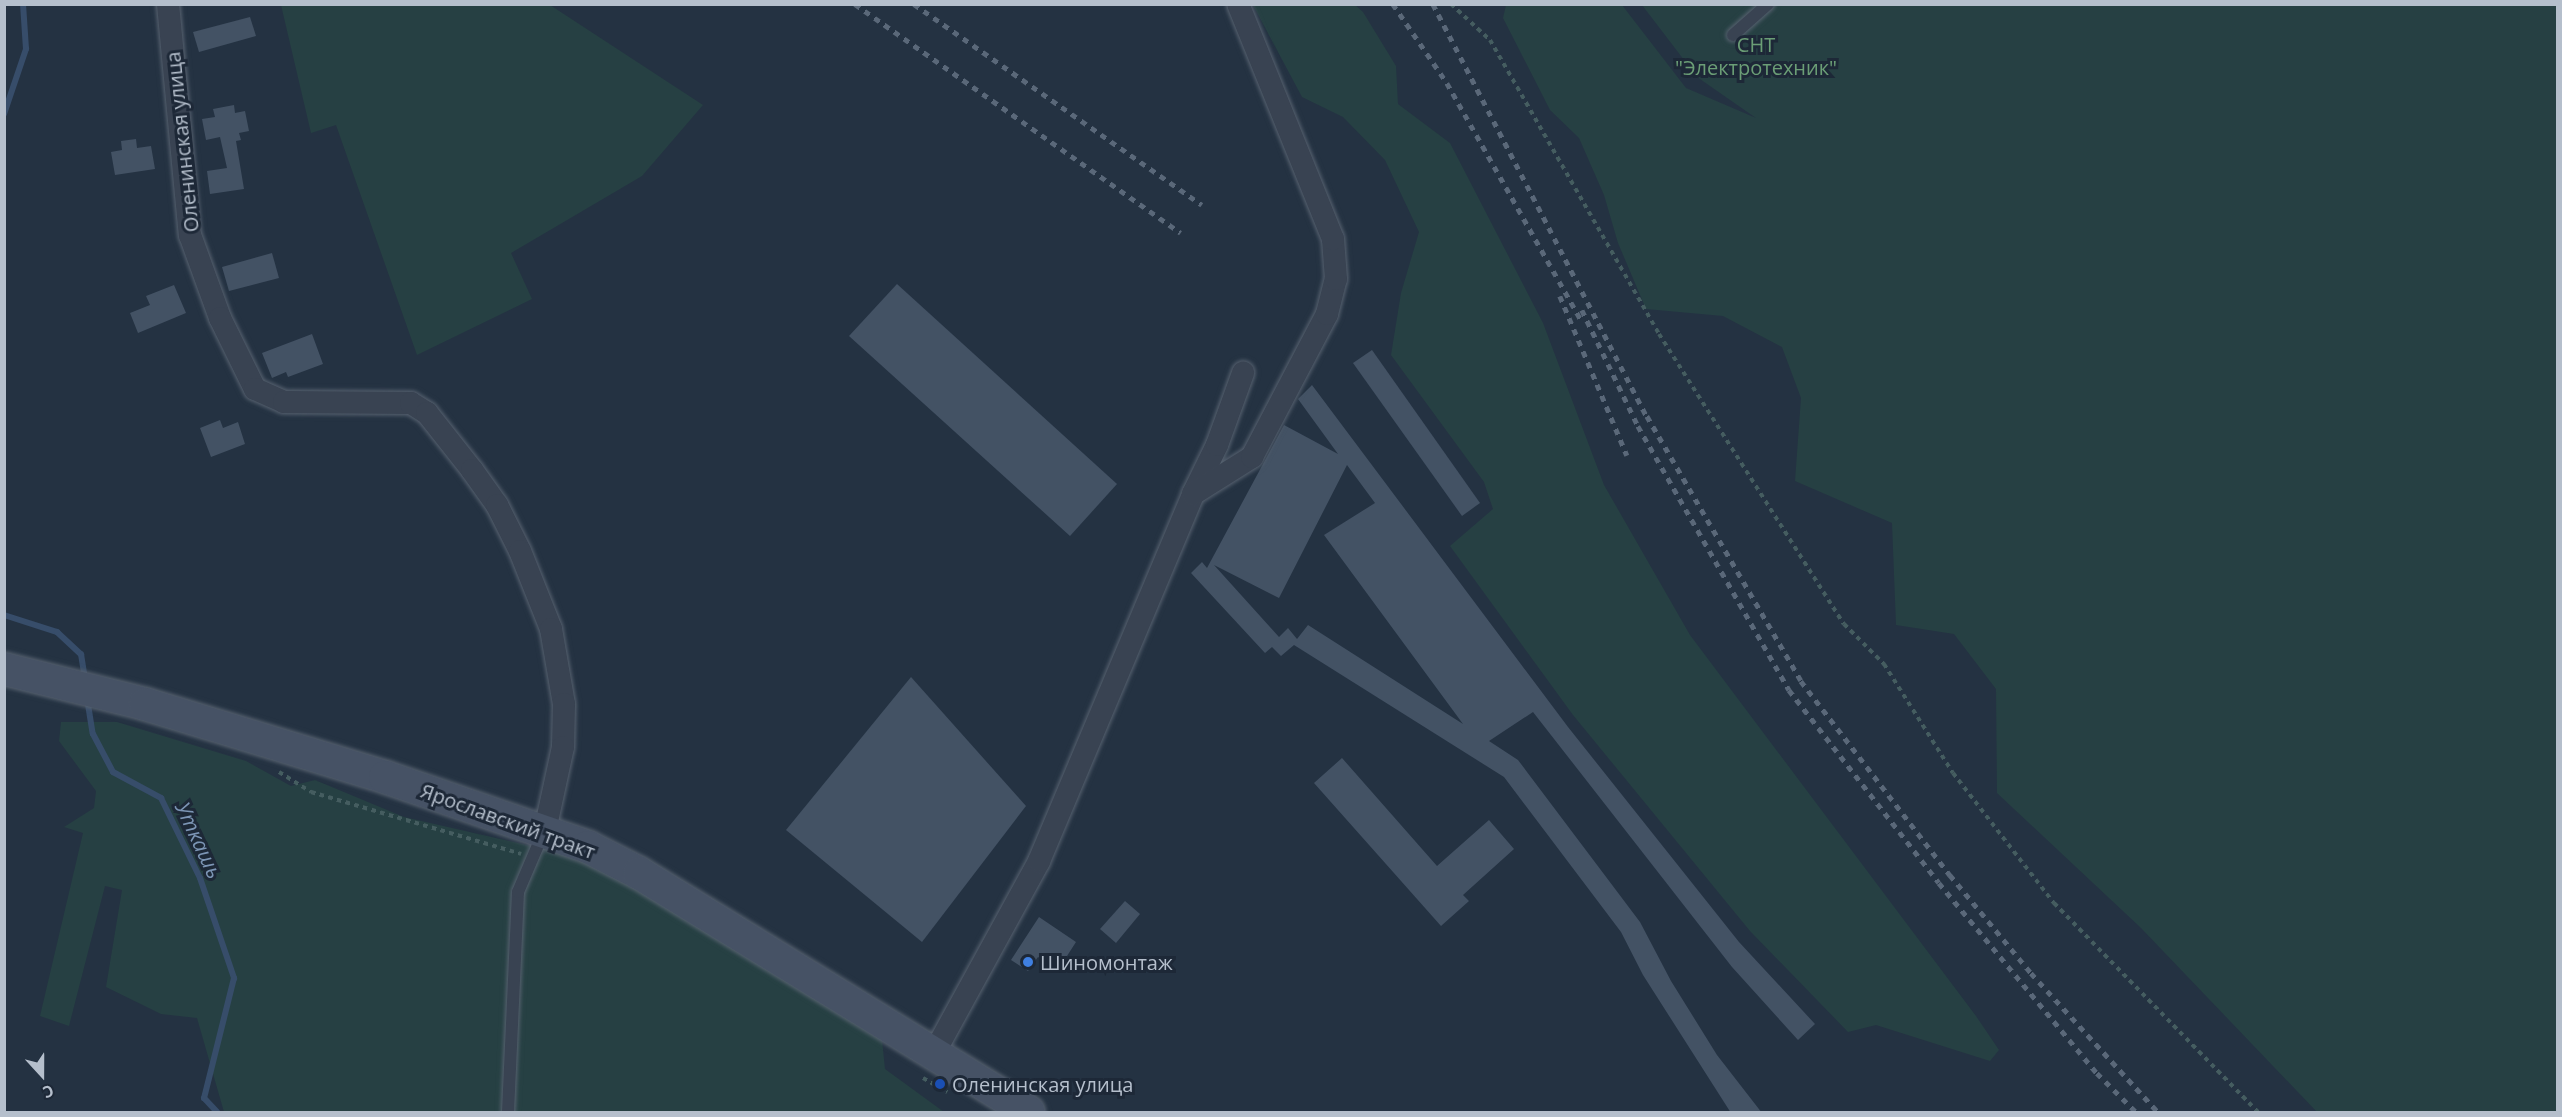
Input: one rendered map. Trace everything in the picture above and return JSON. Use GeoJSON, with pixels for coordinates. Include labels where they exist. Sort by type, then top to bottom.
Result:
{"type":"FeatureCollection","features":[{"type":"Feature","properties":{"kind":"street","name":"Оленинская улица"},"geometry":{"type":"LineString","coordinates":[[168,4],[190,235],[220,318],[255,389],[284,402],[411,403],[427,413],[472,470],[496,505],[520,550],[551,630],[564,704],[564,747],[539,844]]}},
{"type":"Feature","properties":{"kind":"street"},"geometry":{"type":"LineString","coordinates":[[1192,494],[1252,457],[1327,314],[1336,279],[1333,239],[1322,207],[1238,4]]}},
{"type":"Feature","properties":{"kind":"street"},"geometry":{"type":"LineString","coordinates":[[927,1065],[1038,861],[1192,494],[1216,445],[1242,373]]}},
{"type":"Feature","properties":{"kind":"street","name":"Ярославский тракт"},"geometry":{"type":"LineString","coordinates":[[4,669],[145,704],[539,844],[639,873],[927,1065],[1029,1113]]}},
{"type":"Feature","properties":{"kind":"lane"},"geometry":{"type":"LineString","coordinates":[[1732,35],[1768,4]]}},
{"type":"Feature","properties":{"kind":"lane"},"geometry":{"type":"LineString","coordinates":[[508,1113],[518,892],[539,844]]}},
{"type":"Feature","properties":{"kind":"path"},"geometry":{"type":"LineString","coordinates":[[1451,4],[1490,40],[1659,334],[1844,624],[1884,664],[1953,773],[2054,903],[2258,1113]]}},
{"type":"Feature","properties":{"kind":"path"},"geometry":{"type":"LineString","coordinates":[[273,769],[311,792],[539,844]]}},
{"type":"Feature","properties":{"kind":"path"},"geometry":{"type":"LineString","coordinates":[[927,1065],[941,1091],[957,1093]]}},
{"type":"Feature","properties":{"kind":"green space"},"geometry":{"type":"Polygon","coordinates":[[[281,5],[550,5],[703,105],[642,176],[511,253],[532,299],[417,355],[336,125],[311,133],[281,5]]]}},
{"type":"Feature","properties":{"kind":"green space"},"geometry":{"type":"Polygon","coordinates":[[[1253,5],[1355,5],[1363,12],[1396,66],[1398,104],[1450,143],[1543,323],[1604,485],[1690,635],[1976,1016],[1999,1050],[1990,1061],[1876,1025],[1848,1032],[1750,931],[1573,715],[1450,546],[1493,509],[1484,482],[1391,355],[1401,293],[1419,232],[1385,160],[1343,117],[1302,97],[1253,5]]]}},
{"type":"Feature","properties":{"kind":"green space","name":"СНТ \"Электротехник\""},"geometry":{"type":"Polygon","coordinates":[[[1506,5],[1622,5],[1686,88],[1756,118],[1697,77],[1642,5],[2557,5],[2557,1112],[2317,1112],[2141,928],[1997,793],[1996,689],[1954,634],[1896,625],[1892,523],[1795,481],[1801,398],[1782,347],[1723,316],[1646,309],[1618,243],[1604,195],[1579,138],[1550,110],[1503,18],[1506,5]]]}},
{"type":"Feature","properties":{"kind":"green space"},"geometry":{"type":"Polygon","coordinates":[[[61,722],[117,722],[246,761],[291,786],[315,780],[404,817],[575,856],[632,886],[882,1039],[885,1069],[944,1112],[224,1112],[197,1018],[161,1014],[106,987],[122,890],[105,886],[69,1026],[40,1016],[83,833],[64,827],[94,808],[96,791],[59,741],[61,722]]]}},
{"type":"Feature","properties":{"kind":"building"},"geometry":{"type":"Polygon","coordinates":[[[250,17],[256,36],[199,52],[193,32],[250,17]]]}},
{"type":"Feature","properties":{"kind":"building"},"geometry":{"type":"Polygon","coordinates":[[[234,105],[235,113],[245,111],[249,131],[239,133],[241,140],[236,141],[244,189],[210,194],[207,171],[227,168],[220,137],[206,140],[202,119],[215,117],[213,109],[234,105]]]}},
{"type":"Feature","properties":{"kind":"building"},"geometry":{"type":"Polygon","coordinates":[[[136,139],[137,148],[151,146],[155,169],[115,175],[111,152],[122,150],[121,141],[136,139]]]}},
{"type":"Feature","properties":{"kind":"building"},"geometry":{"type":"Polygon","coordinates":[[[272,253],[279,278],[229,291],[222,267],[272,253]]]}},
{"type":"Feature","properties":{"kind":"building"},"geometry":{"type":"Polygon","coordinates":[[[897,284],[1117,484],[1070,536],[849,336],[897,284]]]}},
{"type":"Feature","properties":{"kind":"building"},"geometry":{"type":"Polygon","coordinates":[[[174,285],[186,313],[138,333],[130,313],[150,305],[146,296],[174,285]]]}},
{"type":"Feature","properties":{"kind":"building"},"geometry":{"type":"Polygon","coordinates":[[[312,334],[323,364],[288,377],[286,372],[272,378],[262,353],[312,334]]]}},
{"type":"Feature","properties":{"kind":"building"},"geometry":{"type":"Polygon","coordinates":[[[1372,350],[1480,503],[1462,516],[1353,363],[1372,350]]]}},
{"type":"Feature","properties":{"kind":"building"},"geometry":{"type":"Polygon","coordinates":[[[1312,385],[1568,727],[1739,942],[1815,1024],[1798,1040],[1732,967],[1533,712],[1489,741],[1518,760],[1640,922],[1671,981],[1717,1055],[1762,1113],[1731,1113],[1643,975],[1621,932],[1504,777],[1294,645],[1281,656],[1272,647],[1265,653],[1191,573],[1202,562],[1207,568],[1284,425],[1338,454],[1298,399],[1312,385]],[[1347,465],[1279,598],[1214,565],[1279,637],[1288,628],[1297,639],[1308,625],[1463,724],[1324,535],[1375,503],[1347,465]]]}},
{"type":"Feature","properties":{"kind":"building"},"geometry":{"type":"Polygon","coordinates":[[[220,420],[223,428],[238,422],[245,444],[211,457],[200,428],[220,420]]]}},
{"type":"Feature","properties":{"kind":"building"},"geometry":{"type":"Polygon","coordinates":[[[911,677],[1026,806],[922,942],[786,830],[911,677]]]}},
{"type":"Feature","properties":{"kind":"building"},"geometry":{"type":"Polygon","coordinates":[[[1342,758],[1437,866],[1489,820],[1514,849],[1463,895],[1469,901],[1441,926],[1314,783],[1342,758]]]}},
{"type":"Feature","properties":{"kind":"building"},"geometry":{"type":"Polygon","coordinates":[[[1125,901],[1140,914],[1116,943],[1100,929],[1125,901]]]}},
{"type":"Feature","properties":{"kind":"building"},"geometry":{"type":"Polygon","coordinates":[[[1039,917],[1076,942],[1058,970],[1038,957],[1028,971],[1011,960],[1039,917]]]}},
{"type":"Feature","properties":{"kind":"waterway","name":"Уткашь"},"geometry":{"type":"LineString","coordinates":[[4,114],[26,49],[23,4]]}},
{"type":"Feature","properties":{"kind":"waterway","name":"Уткашь"},"geometry":{"type":"LineString","coordinates":[[4,615],[57,632],[81,654],[85,679]]}},
{"type":"Feature","properties":{"kind":"waterway","name":"Уткашь"},"geometry":{"type":"LineString","coordinates":[[87,698],[93,734],[113,772],[161,798],[200,878],[234,978],[204,1098],[217,1112]]}},
{"type":"Feature","properties":{"kind":"railway"},"geometry":{"type":"LineString","coordinates":[[855,4],[1181,233]]}},
{"type":"Feature","properties":{"kind":"railway"},"geometry":{"type":"LineString","coordinates":[[914,4],[1202,205]]}},
{"type":"Feature","properties":{"kind":"railway"},"geometry":{"type":"LineString","coordinates":[[1393,4],[1447,83],[1581,320]]}},
{"type":"Feature","properties":{"kind":"railway"},"geometry":{"type":"LineString","coordinates":[[1433,4],[1647,416],[1801,681],[1950,875],[2031,973],[2158,1112]]}},
{"type":"Feature","properties":{"kind":"railway"},"geometry":{"type":"LineString","coordinates":[[1560,296],[1627,455]]}},
{"type":"Feature","properties":{"kind":"railway"},"geometry":{"type":"LineString","coordinates":[[1582,310],[1638,426],[1789,690],[1939,883],[2097,1073],[2136,1112]]}},
{"type":"Feature","properties":{"kind":"place","name":"Шиномонтаж"},"geometry":{"type":"Point","coordinates":[1028,962]}},
{"type":"Feature","properties":{"kind":"place","name":"Оленинская улица"},"geometry":{"type":"Point","coordinates":[940,1084]}}]}
